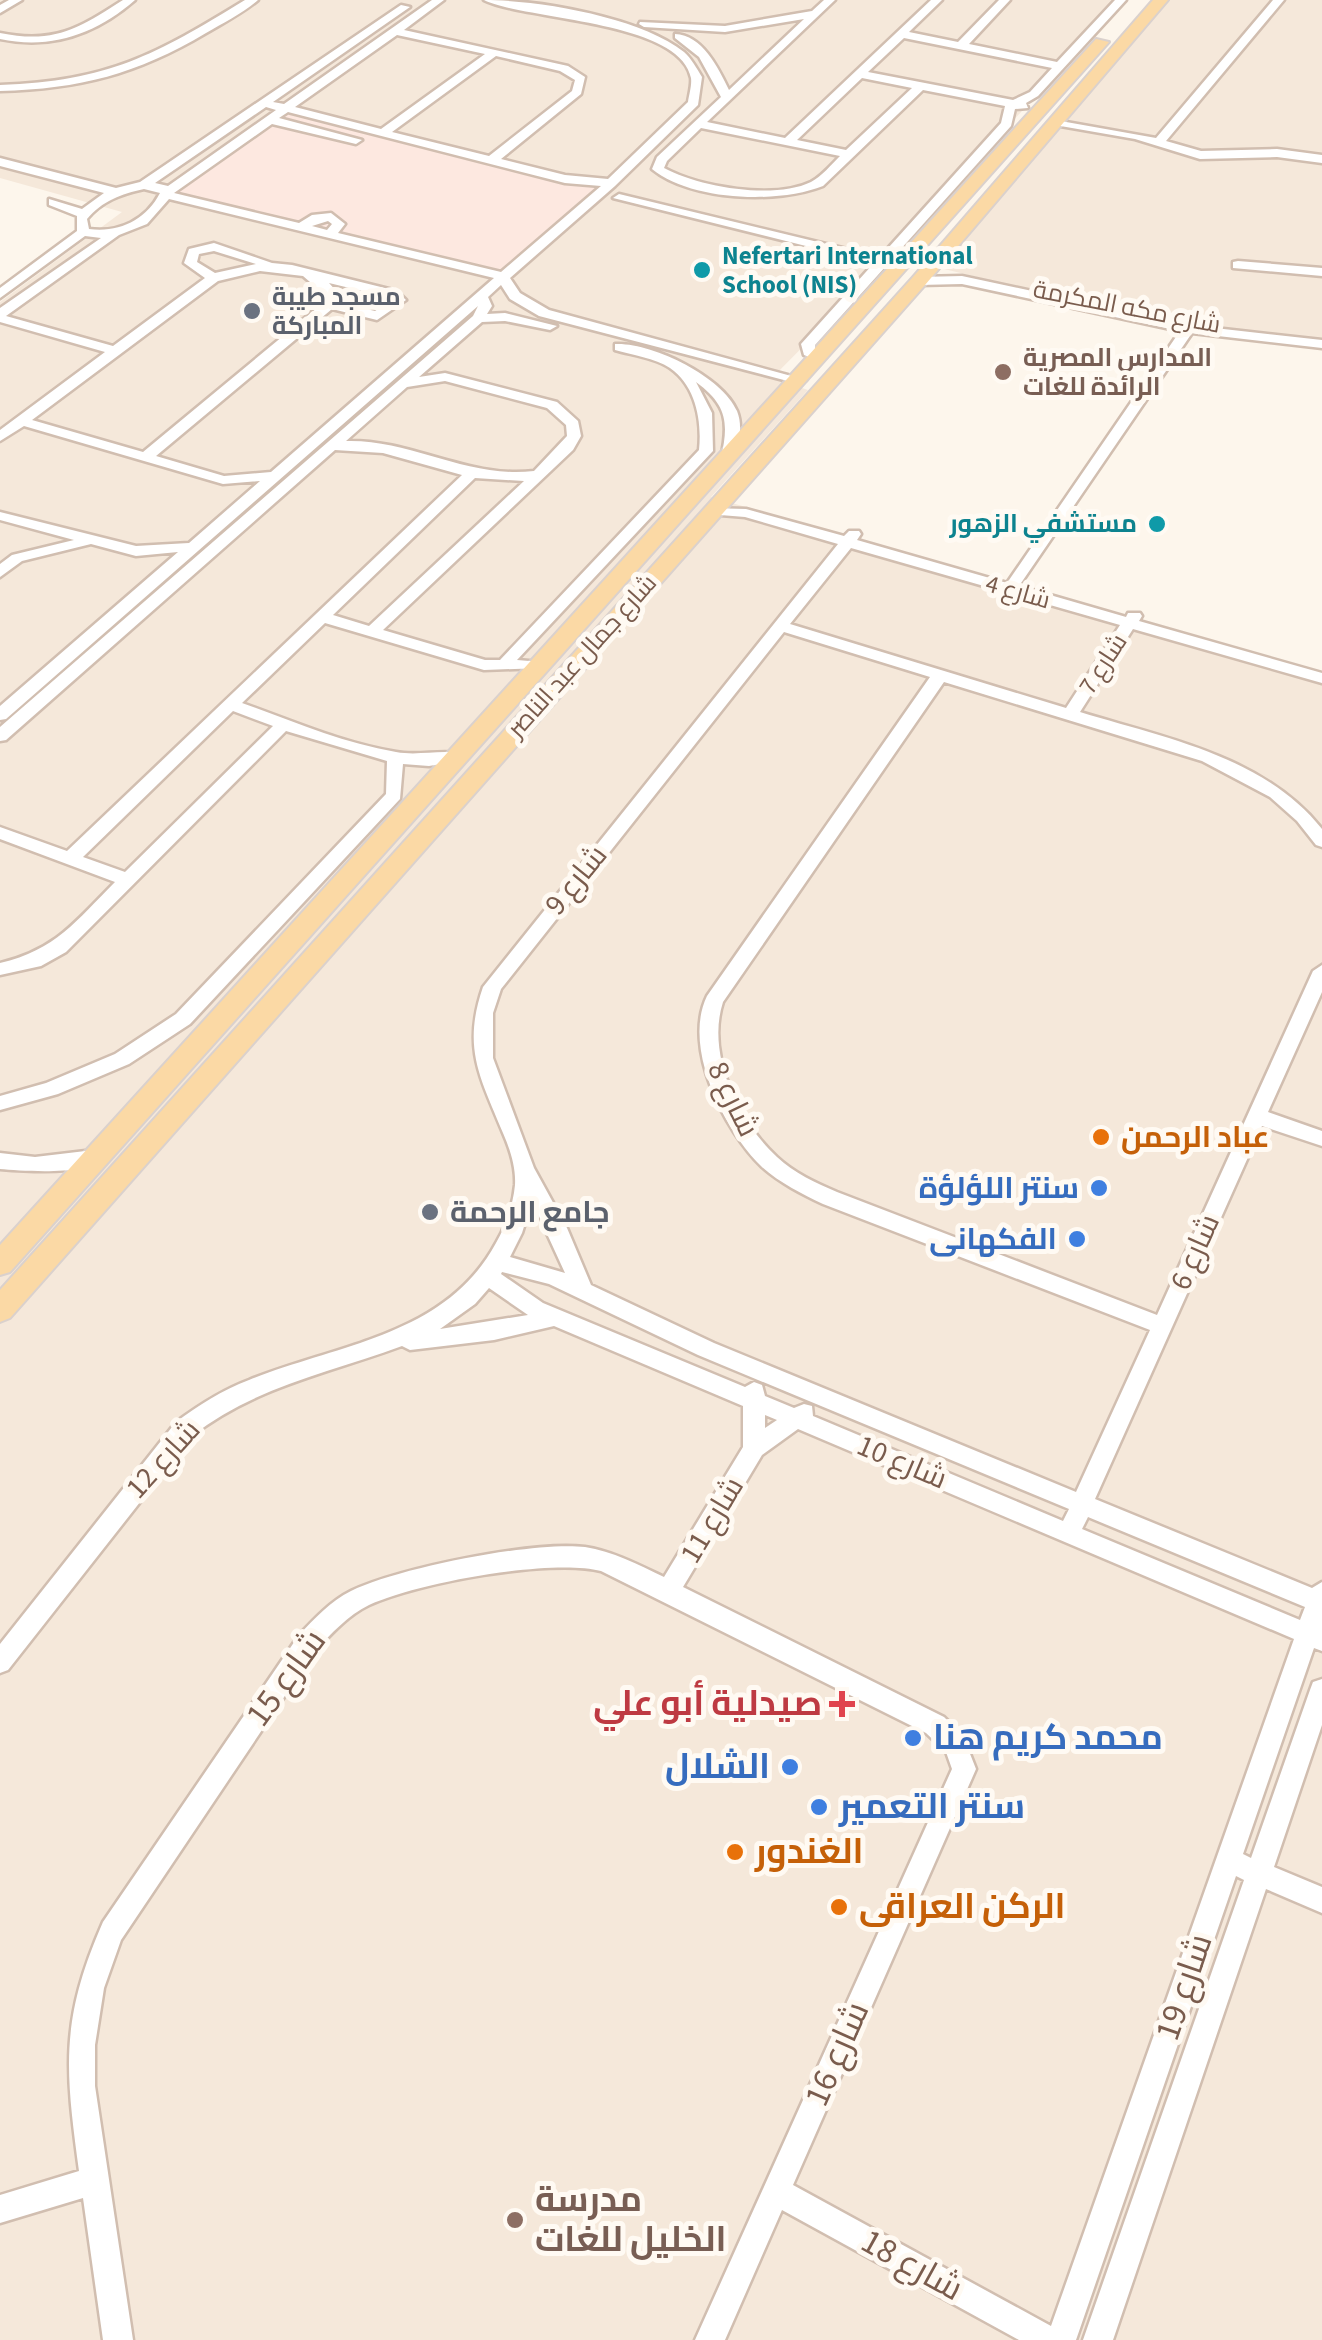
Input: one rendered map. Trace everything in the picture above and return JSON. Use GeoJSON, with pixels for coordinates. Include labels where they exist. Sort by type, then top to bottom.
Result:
{"type":"FeatureCollection","features":[{"type":"Feature","properties":{"kind":"main road","name":"شارع جمال عبد الناصر"},"geometry":{"type":"LineString","coordinates":[[0,1310],[919,281],[1043,117],[1127,18],[1161,0]]}},
{"type":"Feature","properties":{"kind":"main road","name":"شارع جمال عبد الناصر"},"geometry":{"type":"LineString","coordinates":[[0,1264],[536,665],[800,380],[892,264],[1043,117]]}},
{"type":"Feature","properties":{"kind":"main road"},"geometry":{"type":"LineString","coordinates":[[332,892],[341,902],[360,904]]}},
{"type":"Feature","properties":{"kind":"main road"},"geometry":{"type":"LineString","coordinates":[[292,937],[312,940],[322,947]]}},
{"type":"Feature","properties":{"kind":"street"},"geometry":{"type":"LineString","coordinates":[[0,10],[18,0]]}},
{"type":"Feature","properties":{"kind":"street"},"geometry":{"type":"LineString","coordinates":[[0,36],[32,42],[60,40],[82,31],[130,0]]}},
{"type":"Feature","properties":{"kind":"street"},"geometry":{"type":"LineString","coordinates":[[83,214],[116,192],[144,185],[415,0]]}},
{"type":"Feature","properties":{"kind":"street"},"geometry":{"type":"LineString","coordinates":[[0,316],[118,232],[152,214],[166,194],[439,0]]}},
{"type":"Feature","properties":{"kind":"street"},"geometry":{"type":"LineString","coordinates":[[0,714],[611,183],[694,103],[700,90],[699,76],[692,63],[662,41],[640,32],[489,0]]}},
{"type":"Feature","properties":{"kind":"street"},"geometry":{"type":"LineString","coordinates":[[532,0],[663,28],[725,29],[816,14]]}},
{"type":"Feature","properties":{"kind":"street"},"geometry":{"type":"LineString","coordinates":[[830,0],[658,163],[661,172],[756,195],[783,195],[819,183],[919,87]]}},
{"type":"Feature","properties":{"kind":"street"},"geometry":{"type":"LineString","coordinates":[[788,142],[937,0]]}},
{"type":"Feature","properties":{"kind":"street"},"geometry":{"type":"LineString","coordinates":[[961,46],[1005,0]]}},
{"type":"Feature","properties":{"kind":"street"},"geometry":{"type":"LineString","coordinates":[[1158,143],[1280,0]]}},
{"type":"Feature","properties":{"kind":"street"},"geometry":{"type":"LineString","coordinates":[[0,88],[85,82],[140,66],[247,1]]}},
{"type":"Feature","properties":{"kind":"street"},"geometry":{"type":"LineString","coordinates":[[1011,107],[1032,96],[1060,66],[1127,18]]}},
{"type":"Feature","properties":{"kind":"street"},"geometry":{"type":"LineString","coordinates":[[663,28],[702,52],[713,66],[726,98]]}},
{"type":"Feature","properties":{"kind":"street"},"geometry":{"type":"LineString","coordinates":[[395,30],[575,72],[582,86],[492,160]]}},
{"type":"Feature","properties":{"kind":"street"},"geometry":{"type":"LineString","coordinates":[[901,34],[1060,66]]}},
{"type":"Feature","properties":{"kind":"street"},"geometry":{"type":"LineString","coordinates":[[382,132],[495,52]]}},
{"type":"Feature","properties":{"kind":"street"},"geometry":{"type":"LineString","coordinates":[[859,74],[1214,157],[1277,152],[1322,159]]}},
{"type":"Feature","properties":{"kind":"street"},"geometry":{"type":"LineString","coordinates":[[264,103],[570,180],[611,183]]}},
{"type":"Feature","properties":{"kind":"street"},"geometry":{"type":"LineString","coordinates":[[1011,107],[1043,117]]}},
{"type":"Feature","properties":{"kind":"street"},"geometry":{"type":"LineString","coordinates":[[619,198],[892,264],[1008,124],[1011,107]]}},
{"type":"Feature","properties":{"kind":"street"},"geometry":{"type":"LineString","coordinates":[[271,120],[550,185],[584,206]]}},
{"type":"Feature","properties":{"kind":"street"},"geometry":{"type":"LineString","coordinates":[[698,124],[848,154]]}},
{"type":"Feature","properties":{"kind":"street"},"geometry":{"type":"LineString","coordinates":[[395,149],[408,139]]}},
{"type":"Feature","properties":{"kind":"street"},"geometry":{"type":"LineString","coordinates":[[0,162],[116,192]]}},
{"type":"Feature","properties":{"kind":"street"},"geometry":{"type":"LineString","coordinates":[[144,185],[163,188],[166,194],[498,279],[515,296],[544,313],[800,380]]}},
{"type":"Feature","properties":{"kind":"street"},"geometry":{"type":"LineString","coordinates":[[53,202],[83,214]]}},
{"type":"Feature","properties":{"kind":"street"},"geometry":{"type":"LineString","coordinates":[[0,294],[82,232],[83,214]]}},
{"type":"Feature","properties":{"kind":"street"},"geometry":{"type":"LineString","coordinates":[[82,232],[118,232]]}},
{"type":"Feature","properties":{"kind":"street"},"geometry":{"type":"LineString","coordinates":[[213,278],[190,263],[194,252],[224,249],[278,267],[392,294],[399,300],[377,316],[329,304]]}},
{"type":"Feature","properties":{"kind":"street","name":"شارع مكه المكرمة"},"geometry":{"type":"LineString","coordinates":[[939,257],[964,277]]}},
{"type":"Feature","properties":{"kind":"street"},"geometry":{"type":"LineString","coordinates":[[1238,264],[1322,272]]}},
{"type":"Feature","properties":{"kind":"street"},"geometry":{"type":"LineString","coordinates":[[0,437],[213,278],[278,267]]}},
{"type":"Feature","properties":{"kind":"street"},"geometry":{"type":"LineString","coordinates":[[146,458],[329,304],[331,293],[324,282],[310,274]]}},
{"type":"Feature","properties":{"kind":"street","name":"شارع مكه المكرمة"},"geometry":{"type":"LineString","coordinates":[[919,281],[964,277],[1191,326],[1322,340]]}},
{"type":"Feature","properties":{"kind":"street"},"geometry":{"type":"LineString","coordinates":[[498,279],[527,319]]}},
{"type":"Feature","properties":{"kind":"street"},"geometry":{"type":"LineString","coordinates":[[0,736],[478,318],[485,306],[481,296]]}},
{"type":"Feature","properties":{"kind":"street"},"geometry":{"type":"LineString","coordinates":[[0,316],[115,352]]}},
{"type":"Feature","properties":{"kind":"street"},"geometry":{"type":"LineString","coordinates":[[478,318],[527,319],[671,362],[709,384],[731,411],[735,426],[728,458]]}},
{"type":"Feature","properties":{"kind":"street"},"geometry":{"type":"LineString","coordinates":[[1013,585],[1191,326]]}},
{"type":"Feature","properties":{"kind":"street"},"geometry":{"type":"LineString","coordinates":[[432,357],[445,377]]}},
{"type":"Feature","properties":{"kind":"street"},"geometry":{"type":"LineString","coordinates":[[502,667],[706,451],[707,413],[688,378],[671,362]]}},
{"type":"Feature","properties":{"kind":"street"},"geometry":{"type":"LineString","coordinates":[[372,632],[539,475],[574,436],[573,424],[566,414],[552,406],[445,377],[402,384]]}},
{"type":"Feature","properties":{"kind":"street"},"geometry":{"type":"LineString","coordinates":[[22,421],[223,480],[274,475]]}},
{"type":"Feature","properties":{"kind":"street"},"geometry":{"type":"LineString","coordinates":[[329,428],[352,428],[372,444]]}},
{"type":"Feature","properties":{"kind":"street"},"geometry":{"type":"LineString","coordinates":[[331,446],[372,444],[503,480],[539,475]]}},
{"type":"Feature","properties":{"kind":"street"},"geometry":{"type":"LineString","coordinates":[[70,859],[473,472]]}},
{"type":"Feature","properties":{"kind":"street"},"geometry":{"type":"LineString","coordinates":[[223,480],[234,493],[238,508]]}},
{"type":"Feature","properties":{"kind":"street"},"geometry":{"type":"LineString","coordinates":[[503,480],[515,498]]}},
{"type":"Feature","properties":{"kind":"street","name":"شارع 4"},"geometry":{"type":"LineString","coordinates":[[733,490],[758,506],[850,538]]}},
{"type":"Feature","properties":{"kind":"street","name":"شارع 4"},"geometry":{"type":"LineString","coordinates":[[713,512],[746,513],[850,538],[1322,678]]}},
{"type":"Feature","properties":{"kind":"street"},"geometry":{"type":"LineString","coordinates":[[0,516],[120,548],[155,552],[192,546]]}},
{"type":"Feature","properties":{"kind":"street"},"geometry":{"type":"LineString","coordinates":[[0,572],[17,558],[23,546],[23,522]]}},
{"type":"Feature","properties":{"kind":"street","name":"شارع 9"},"geometry":{"type":"LineString","coordinates":[[492,1269],[518,1216],[525,1169],[479,1044],[479,1024],[492,987],[850,538]]}},
{"type":"Feature","properties":{"kind":"street"},"geometry":{"type":"LineString","coordinates":[[17,558],[90,540]]}},
{"type":"Feature","properties":{"kind":"street"},"geometry":{"type":"LineString","coordinates":[[120,548],[139,564],[148,585]]}},
{"type":"Feature","properties":{"kind":"street"},"geometry":{"type":"LineString","coordinates":[[322,617],[502,667],[536,665]]}},
{"type":"Feature","properties":{"kind":"street","name":"شارع 4"},"geometry":{"type":"LineString","coordinates":[[1133,619],[1322,666]]}},
{"type":"Feature","properties":{"kind":"street","name":"شارع 7"},"geometry":{"type":"LineString","coordinates":[[1070,715],[1133,619]]}},
{"type":"Feature","properties":{"kind":"street"},"geometry":{"type":"LineString","coordinates":[[780,626],[1208,757],[1276,793],[1304,817],[1322,841]]}},
{"type":"Feature","properties":{"kind":"street","name":"شارع 8"},"geometry":{"type":"LineString","coordinates":[[940,675],[714,1001],[707,1031],[713,1062],[752,1143],[795,1181],[1162,1326]]}},
{"type":"Feature","properties":{"kind":"street"},"geometry":{"type":"LineString","coordinates":[[231,705],[395,760],[424,763],[452,758]]}},
{"type":"Feature","properties":{"kind":"street"},"geometry":{"type":"LineString","coordinates":[[0,968],[35,961],[60,947],[285,723]]}},
{"type":"Feature","properties":{"kind":"street"},"geometry":{"type":"LineString","coordinates":[[395,760],[425,788]]}},
{"type":"Feature","properties":{"kind":"street"},"geometry":{"type":"LineString","coordinates":[[0,1102],[51,1090],[122,1058],[183,1019],[394,795],[395,760]]}},
{"type":"Feature","properties":{"kind":"street"},"geometry":{"type":"LineString","coordinates":[[0,833],[128,880]]}},
{"type":"Feature","properties":{"kind":"street","name":"شارع 6"},"geometry":{"type":"LineString","coordinates":[[1069,1532],[1322,971]]}},
{"type":"Feature","properties":{"kind":"street"},"geometry":{"type":"LineString","coordinates":[[1257,1116],[1322,1138]]}},
{"type":"Feature","properties":{"kind":"street"},"geometry":{"type":"LineString","coordinates":[[0,1161],[36,1165],[94,1158]]}},
{"type":"Feature","properties":{"kind":"street"},"geometry":{"type":"LineString","coordinates":[[525,1169],[557,1228],[584,1293]]}},
{"type":"Feature","properties":{"kind":"street","name":"شارع 10"},"geometry":{"type":"LineString","coordinates":[[492,1269],[554,1277],[761,1372],[1321,1599]]}},
{"type":"Feature","properties":{"kind":"street","name":"شارع 10"},"geometry":{"type":"LineString","coordinates":[[492,1269],[519,1300],[1315,1638]]}},
{"type":"Feature","properties":{"kind":"street","name":"شارع 12"},"geometry":{"type":"LineString","coordinates":[[0,1662],[184,1429],[209,1410],[264,1382],[398,1342],[449,1313],[492,1269]]}},
{"type":"Feature","properties":{"kind":"street"},"geometry":{"type":"LineString","coordinates":[[398,1342],[494,1330],[556,1316]]}},
{"type":"Feature","properties":{"kind":"street","name":"شارع 11"},"geometry":{"type":"LineString","coordinates":[[754,1448],[752,1398],[761,1372]]}},
{"type":"Feature","properties":{"kind":"street","name":"شارع 11"},"geometry":{"type":"LineString","coordinates":[[668,1592],[754,1448],[800,1418],[820,1396]]}},
{"type":"Feature","properties":{"kind":"street","name":"شارع 15"},"geometry":{"type":"LineString","coordinates":[[118,2340],[79,2046],[84,2006],[95,1968],[112,1931],[307,1643],[331,1617],[394,1584],[550,1558],[606,1562],[935,1726],[951,1736],[961,1752],[964,1769]]}},
{"type":"Feature","properties":{"kind":"street"},"geometry":{"type":"LineString","coordinates":[[1315,1638],[1321,1599]]}},
{"type":"Feature","properties":{"kind":"street","name":"شارع 19"},"geometry":{"type":"LineString","coordinates":[[1061,2340],[1229,1861],[1315,1638]]}},
{"type":"Feature","properties":{"kind":"street","name":"شارع 19"},"geometry":{"type":"LineString","coordinates":[[1098,2340],[1322,1690]]}},
{"type":"Feature","properties":{"kind":"street","name":"شارع 16"},"geometry":{"type":"LineString","coordinates":[[710,2340],[964,1769]]}},
{"type":"Feature","properties":{"kind":"street"},"geometry":{"type":"LineString","coordinates":[[1229,1861],[1322,1900]]}},
{"type":"Feature","properties":{"kind":"street"},"geometry":{"type":"LineString","coordinates":[[0,2209],[95,2180]]}},
{"type":"Feature","properties":{"kind":"street","name":"شارع 18"},"geometry":{"type":"LineString","coordinates":[[776,2191],[1048,2340]]}},
{"type":"Feature","properties":{"kind":"shaded area"},"geometry":{"type":"Polygon","coordinates":[[[0,0],[1123,0],[857,292],[772,378],[808,390],[711,497],[1322,672],[1322,2340],[0,2340],[0,302],[122,212],[0,178],[0,0]]]}},
{"type":"Feature","properties":{"kind":"shaded area"},"geometry":{"type":"Polygon","coordinates":[[[1168,0],[1322,0],[1322,341],[1138,316],[940,268],[939,263],[1168,0]]]}},
{"type":"Feature","properties":{"kind":"shaded area"},"geometry":{"type":"Polygon","coordinates":[[[288,106],[600,189],[502,276],[166,193],[288,106]]]}},
{"type":"Feature","properties":{"kind":"place","name":"Nefertari International School (NIS)"},"geometry":{"type":"Point","coordinates":[702,270]}},
{"type":"Feature","properties":{"kind":"place","name":"مسجد طيبة المباركة"},"geometry":{"type":"Point","coordinates":[252,311]}},
{"type":"Feature","properties":{"kind":"place","name":"المدارس المصرية الرائدة للغات"},"geometry":{"type":"Point","coordinates":[1003,372]}},
{"type":"Feature","properties":{"kind":"place","name":"مستشفي الزهور"},"geometry":{"type":"Point","coordinates":[1157,524]}},
{"type":"Feature","properties":{"kind":"place","name":"عباد الرحمن"},"geometry":{"type":"Point","coordinates":[1101,1137]}},
{"type":"Feature","properties":{"kind":"place","name":"سنتر اللؤلؤة"},"geometry":{"type":"Point","coordinates":[1099,1188]}},
{"type":"Feature","properties":{"kind":"place","name":"جامع الرحمة"},"geometry":{"type":"Point","coordinates":[430,1212]}},
{"type":"Feature","properties":{"kind":"place","name":"الفكهانى"},"geometry":{"type":"Point","coordinates":[1077,1239]}},
{"type":"Feature","properties":{"kind":"place","name":"صيدلية أبو علي"},"geometry":{"type":"Point","coordinates":[842,1704]}},
{"type":"Feature","properties":{"kind":"place","name":"محمد كريم هنا"},"geometry":{"type":"Point","coordinates":[913,1738]}},
{"type":"Feature","properties":{"kind":"place","name":"الشلال"},"geometry":{"type":"Point","coordinates":[790,1767]}},
{"type":"Feature","properties":{"kind":"place","name":"سنتر التعمير"},"geometry":{"type":"Point","coordinates":[819,1807]}},
{"type":"Feature","properties":{"kind":"place","name":"الغندور"},"geometry":{"type":"Point","coordinates":[735,1852]}},
{"type":"Feature","properties":{"kind":"place","name":"الركن العراقى"},"geometry":{"type":"Point","coordinates":[839,1907]}},
{"type":"Feature","properties":{"kind":"place","name":"مدرسة الخليل للغات"},"geometry":{"type":"Point","coordinates":[515,2220]}}]}
